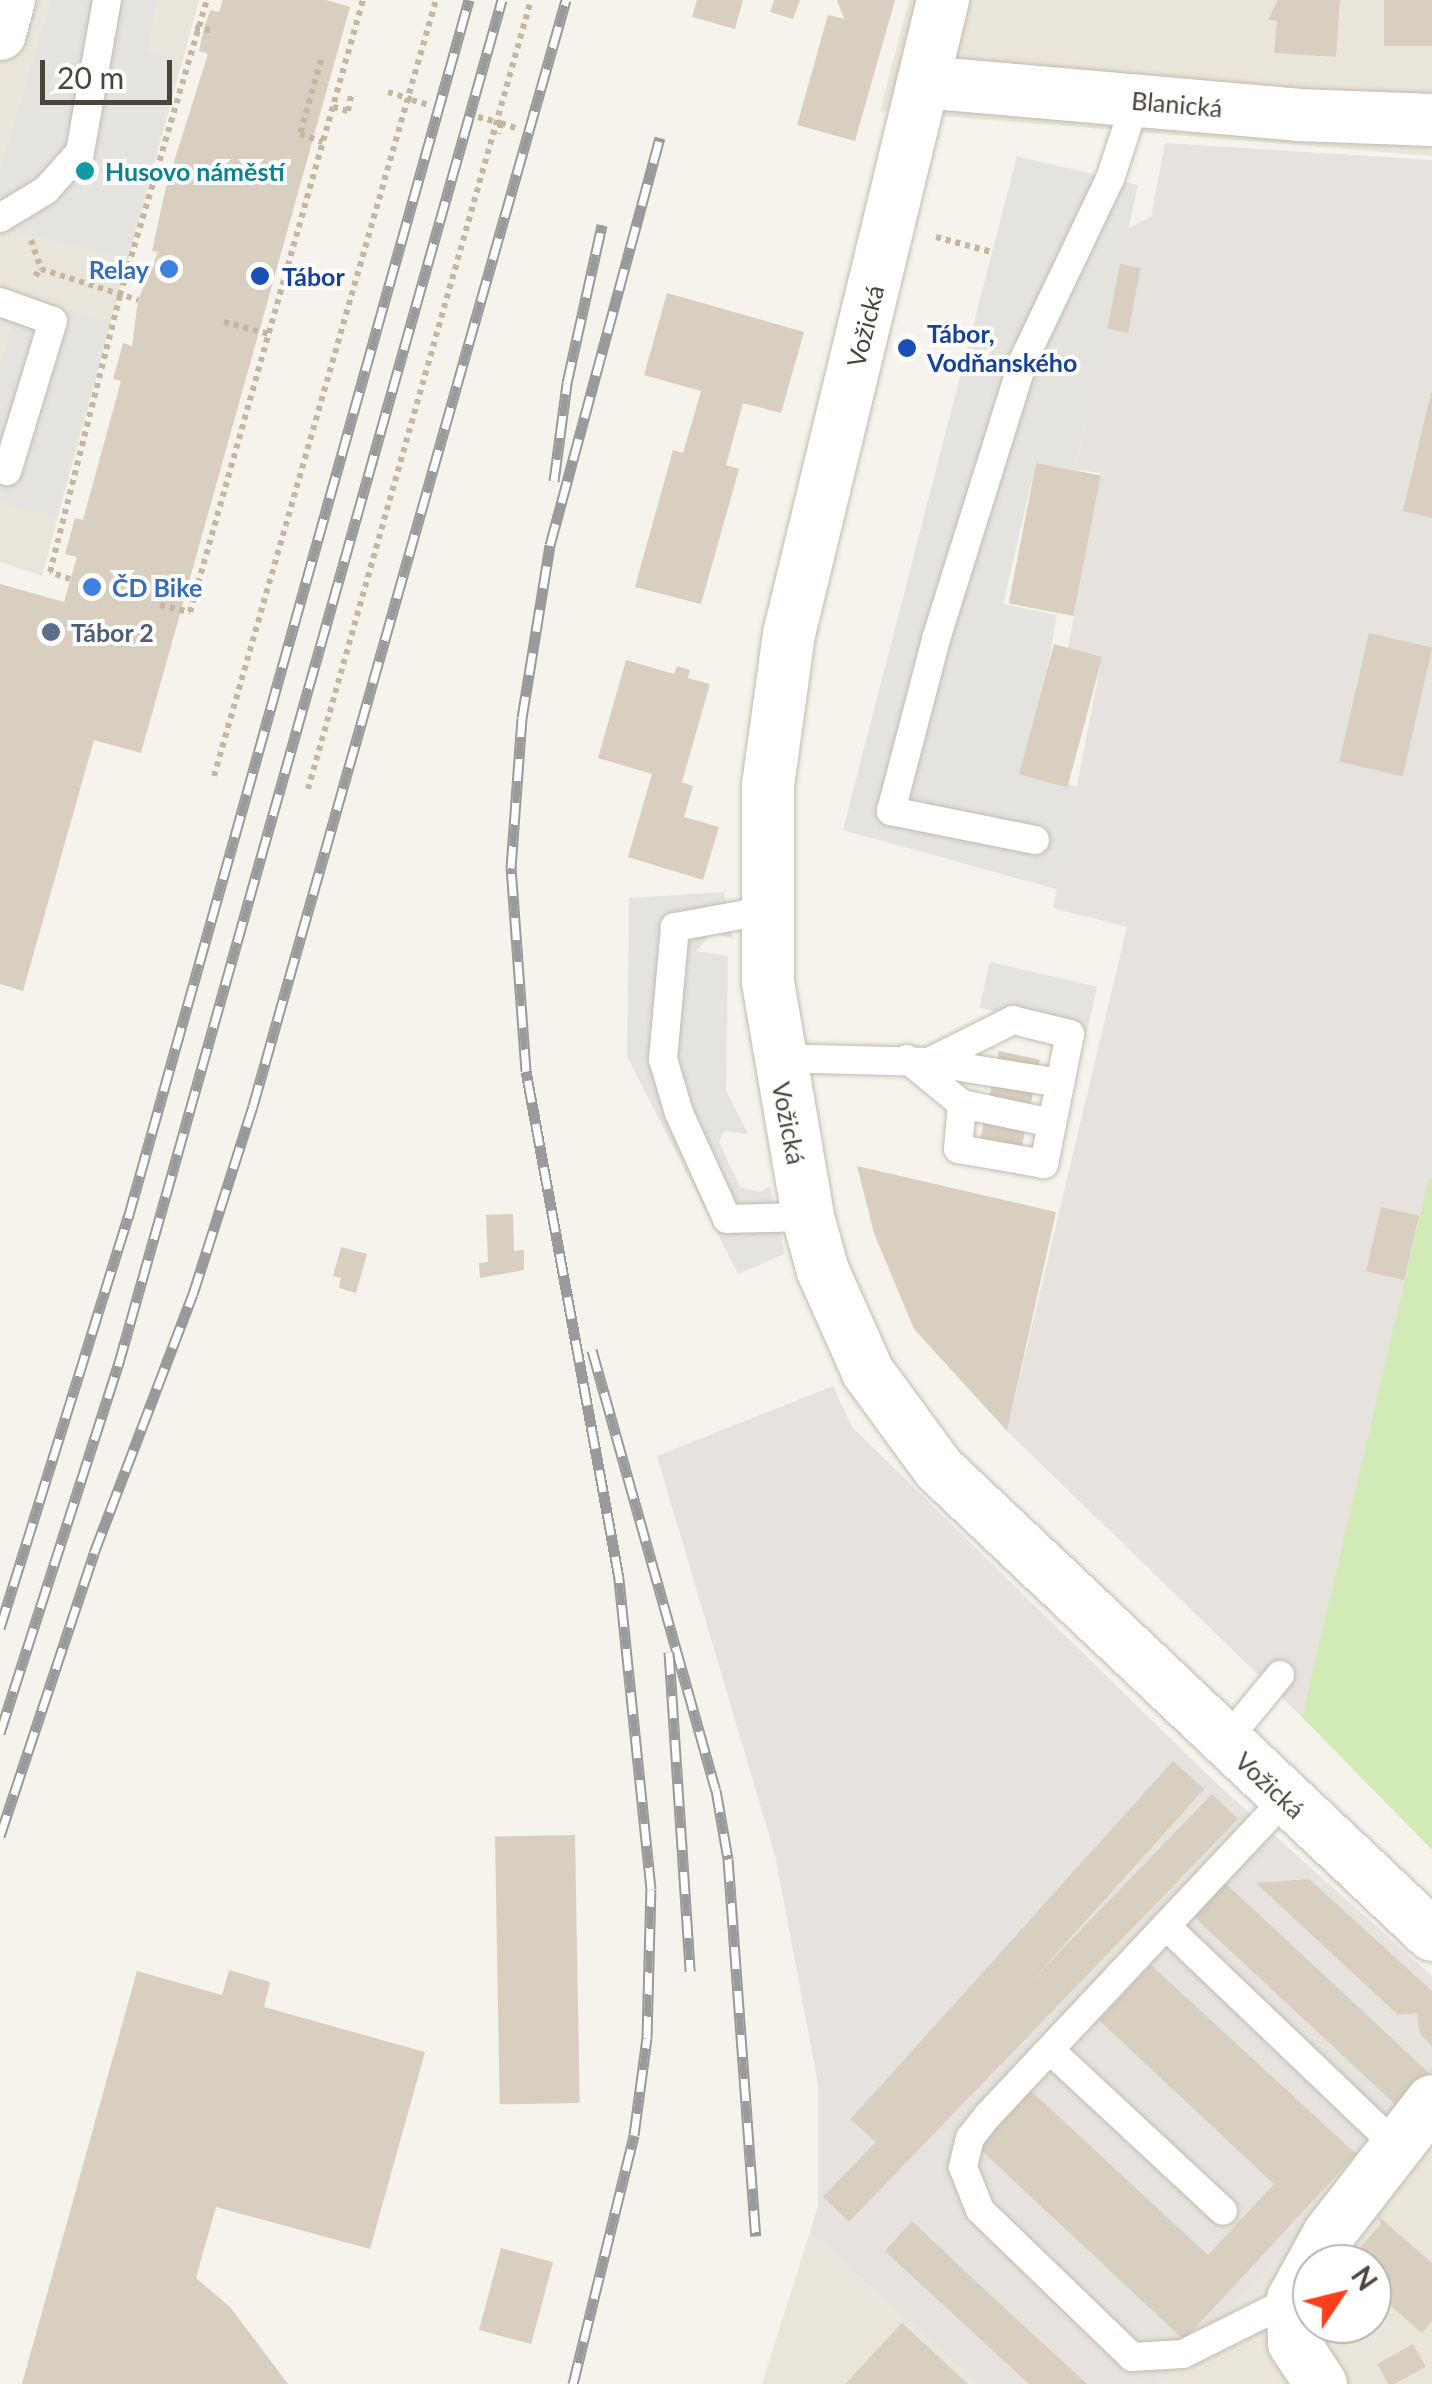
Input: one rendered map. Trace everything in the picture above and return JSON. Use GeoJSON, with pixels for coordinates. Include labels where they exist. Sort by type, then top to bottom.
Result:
{"type":"FeatureCollection","features":[{"type":"Feature","properties":{"kind":"street"},"geometry":{"type":"LineString","coordinates":[[0,34],[9,0]]}},
{"type":"Feature","properties":{"kind":"street","name":"Vožická"},"geometry":{"type":"LineString","coordinates":[[944,0],[789,634],[768,786],[768,910],[776,1058],[808,1217],[823,1272],[868,1372],[929,1456],[982,1515],[1432,1935]]}},
{"type":"Feature","properties":{"kind":"street","name":"Blanická"},"geometry":{"type":"LineString","coordinates":[[923,82],[1432,120]]}},
{"type":"Feature","properties":{"kind":"street"},"geometry":{"type":"LineString","coordinates":[[1323,2244],[1394,2144],[1432,2101]]}},
{"type":"Feature","properties":{"kind":"street"},"geometry":{"type":"LineString","coordinates":[[1295,2344],[1321,2384]]}},
{"type":"Feature","properties":{"kind":"lane"},"geometry":{"type":"LineString","coordinates":[[0,218],[46,190],[80,152],[107,0]]}},
{"type":"Feature","properties":{"kind":"lane"},"geometry":{"type":"LineString","coordinates":[[1035,840],[891,811],[936,639],[1023,360],[1110,179],[1136,100]]}},
{"type":"Feature","properties":{"kind":"lane"},"geometry":{"type":"LineString","coordinates":[[0,302],[52,321],[7,471]]}},
{"type":"Feature","properties":{"kind":"lane"},"geometry":{"type":"LineString","coordinates":[[768,910],[676,927],[663,1060],[678,1112],[727,1218],[808,1217]]}},
{"type":"Feature","properties":{"kind":"lane"},"geometry":{"type":"LineString","coordinates":[[918,1061],[1014,1020],[1070,1034],[1044,1164],[958,1149],[962,1104]]}},
{"type":"Feature","properties":{"kind":"lane"},"geometry":{"type":"LineString","coordinates":[[776,1058],[918,1061],[1060,1083]]}},
{"type":"Feature","properties":{"kind":"lane"},"geometry":{"type":"LineString","coordinates":[[918,1061],[962,1104],[1052,1123]]}},
{"type":"Feature","properties":{"kind":"lane"},"geometry":{"type":"LineString","coordinates":[[1224,1742],[1280,1675]]}},
{"type":"Feature","properties":{"kind":"lane"},"geometry":{"type":"LineString","coordinates":[[1285,1799],[970,2138],[963,2167],[980,2210],[1132,2357],[1182,2354],[1292,2299]]}},
{"type":"Feature","properties":{"kind":"lane"},"geometry":{"type":"LineString","coordinates":[[1166,1926],[1394,2144]]}},
{"type":"Feature","properties":{"kind":"lane"},"geometry":{"type":"LineString","coordinates":[[1050,2050],[1223,2211]]}},
{"type":"Feature","properties":{"kind":"path"},"geometry":{"type":"LineString","coordinates":[[70,580],[50,572],[120,295],[206,0]]}},
{"type":"Feature","properties":{"kind":"path"},"geometry":{"type":"LineString","coordinates":[[160,604],[190,612],[363,0]]}},
{"type":"Feature","properties":{"kind":"path"},"geometry":{"type":"LineString","coordinates":[[214,776],[436,0]]}},
{"type":"Feature","properties":{"kind":"path"},"geometry":{"type":"LineString","coordinates":[[308,788],[532,0]]}},
{"type":"Feature","properties":{"kind":"path"},"geometry":{"type":"LineString","coordinates":[[195,28],[210,30]]}},
{"type":"Feature","properties":{"kind":"path"},"geometry":{"type":"LineString","coordinates":[[320,60],[300,134],[322,142]]}},
{"type":"Feature","properties":{"kind":"path"},"geometry":{"type":"LineString","coordinates":[[388,92],[428,105]]}},
{"type":"Feature","properties":{"kind":"path"},"geometry":{"type":"LineString","coordinates":[[333,107],[348,111],[351,95]]}},
{"type":"Feature","properties":{"kind":"path"},"geometry":{"type":"LineString","coordinates":[[408,110],[412,100]]}},
{"type":"Feature","properties":{"kind":"path"},"geometry":{"type":"LineString","coordinates":[[478,117],[518,129]]}},
{"type":"Feature","properties":{"kind":"path"},"geometry":{"type":"LineString","coordinates":[[498,134],[501,123]]}},
{"type":"Feature","properties":{"kind":"path"},"geometry":{"type":"LineString","coordinates":[[936,237],[992,252]]}},
{"type":"Feature","properties":{"kind":"path"},"geometry":{"type":"LineString","coordinates":[[31,240],[40,269]]}},
{"type":"Feature","properties":{"kind":"path"},"geometry":{"type":"LineString","coordinates":[[40,269],[138,300]]}},
{"type":"Feature","properties":{"kind":"path"},"geometry":{"type":"LineString","coordinates":[[30,283],[40,269]]}},
{"type":"Feature","properties":{"kind":"path"},"geometry":{"type":"LineString","coordinates":[[224,322],[269,334]]}},
{"type":"Feature","properties":{"kind":"shaded area","name":"Husovo náměstí"},"geometry":{"type":"Polygon","coordinates":[[[0,0],[199,0],[42,576],[0,562],[0,0]]]}},
{"type":"Feature","properties":{"kind":"shaded area"},"geometry":{"type":"Polygon","coordinates":[[[51,0],[156,0],[148,52],[180,62],[126,259],[0,228],[0,170],[51,0]]]}},
{"type":"Feature","properties":{"kind":"shaded area"},"geometry":{"type":"Polygon","coordinates":[[[909,0],[1432,0],[1432,156],[880,111],[909,0]]]}},
{"type":"Feature","properties":{"kind":"shaded area"},"geometry":{"type":"Polygon","coordinates":[[[1165,143],[1432,160],[1432,1179],[1302,1717],[1007,1431],[1127,927],[1053,908],[1102,657],[1068,648],[1101,473],[1075,470],[1128,228],[1151,217],[1165,143]]]}},
{"type":"Feature","properties":{"kind":"shaded area"},"geometry":{"type":"Polygon","coordinates":[[[1017,156],[1138,185],[1075,470],[1036,463],[1003,604],[1057,615],[1028,776],[1077,786],[1063,891],[843,830],[1017,156]]]}},
{"type":"Feature","properties":{"kind":"shaded area"},"geometry":{"type":"Polygon","coordinates":[[[19,297],[110,322],[56,517],[0,502],[0,367],[19,297]]]}},
{"type":"Feature","properties":{"kind":"shaded area"},"geometry":{"type":"Polygon","coordinates":[[[724,892],[733,939],[712,932],[697,951],[728,956],[726,1091],[748,1134],[724,1131],[719,1142],[740,1187],[760,1192],[770,1186],[785,1254],[738,1274],[627,1056],[629,898],[724,892]]]}},
{"type":"Feature","properties":{"kind":"shaded area"},"geometry":{"type":"Polygon","coordinates":[[[990,962],[1097,987],[1087,1033],[979,1008],[990,962]]]}},
{"type":"Feature","properties":{"kind":"shaded area"},"geometry":{"type":"Polygon","coordinates":[[[833,1386],[852,1427],[1216,1783],[1432,1976],[1432,2086],[1177,2370],[1153,2384],[977,2384],[810,2232],[818,2206],[818,2084],[775,1855],[657,1456],[833,1386]]]}},
{"type":"Feature","properties":{"kind":"shaded area"},"geometry":{"type":"Polygon","coordinates":[[[1432,2086],[1432,2384],[1153,2384],[1177,2370],[1432,2086]]]}},
{"type":"Feature","properties":{"kind":"shaded area"},"geometry":{"type":"Polygon","coordinates":[[[810,2232],[977,2384],[762,2384],[810,2232]]]}},
{"type":"Feature","properties":{"kind":"green space"},"geometry":{"type":"Polygon","coordinates":[[[1429,1178],[1432,1179],[1432,1850],[1302,1717],[1429,1178]]]}},
{"type":"Feature","properties":{"kind":"building"},"geometry":{"type":"Polygon","coordinates":[[[223,0],[326,0],[350,7],[141,753],[94,740],[23,991],[0,984],[0,584],[64,602],[77,557],[65,554],[75,518],[83,520],[121,381],[113,379],[123,343],[132,346],[138,300],[158,252],[152,251],[166,187],[208,54],[199,51],[204,28],[210,10],[219,12],[223,0]]]}},
{"type":"Feature","properties":{"kind":"building"},"geometry":{"type":"Polygon","coordinates":[[[697,0],[743,0],[735,29],[692,17],[697,0]]]}},
{"type":"Feature","properties":{"kind":"building"},"geometry":{"type":"Polygon","coordinates":[[[774,0],[800,0],[793,19],[770,12],[774,0]]]}},
{"type":"Feature","properties":{"kind":"building"},"geometry":{"type":"Polygon","coordinates":[[[837,0],[895,0],[855,141],[797,125],[828,15],[844,19],[837,0]]]}},
{"type":"Feature","properties":{"kind":"building"},"geometry":{"type":"Polygon","coordinates":[[[1278,0],[1340,0],[1336,57],[1274,53],[1277,21],[1268,20],[1278,0]]]}},
{"type":"Feature","properties":{"kind":"building"},"geometry":{"type":"Polygon","coordinates":[[[1384,0],[1432,0],[1432,46],[1384,46],[1384,0]]]}},
{"type":"Feature","properties":{"kind":"building"},"geometry":{"type":"Polygon","coordinates":[[[1120,264],[1141,268],[1128,333],[1107,329],[1120,264]]]}},
{"type":"Feature","properties":{"kind":"building"},"geometry":{"type":"Polygon","coordinates":[[[667,293],[804,332],[781,413],[743,403],[726,465],[739,469],[701,604],[635,587],[673,450],[683,453],[701,391],[644,375],[667,293]]]}},
{"type":"Feature","properties":{"kind":"building"},"geometry":{"type":"Polygon","coordinates":[[[1432,394],[1432,518],[1403,511],[1432,394]]]}},
{"type":"Feature","properties":{"kind":"building"},"geometry":{"type":"Polygon","coordinates":[[[1036,463],[1101,476],[1074,616],[1009,603],[1036,463]]]}},
{"type":"Feature","properties":{"kind":"building"},"geometry":{"type":"Polygon","coordinates":[[[1369,633],[1432,648],[1403,776],[1339,762],[1369,633]]]}},
{"type":"Feature","properties":{"kind":"building"},"geometry":{"type":"Polygon","coordinates":[[[1054,644],[1102,657],[1067,787],[1019,774],[1054,644]]]}},
{"type":"Feature","properties":{"kind":"building"},"geometry":{"type":"Polygon","coordinates":[[[626,660],[674,674],[677,666],[690,670],[688,678],[710,684],[682,782],[693,786],[684,817],[719,827],[703,880],[628,857],[652,774],[598,758],[626,660]]]}},
{"type":"Feature","properties":{"kind":"building"},"geometry":{"type":"Polygon","coordinates":[[[999,1051],[1040,1060],[1016,1174],[975,1165],[999,1051]]]}},
{"type":"Feature","properties":{"kind":"building"},"geometry":{"type":"Polygon","coordinates":[[[857,1166],[1056,1212],[1007,1431],[914,1329],[874,1233],[857,1166]]]}},
{"type":"Feature","properties":{"kind":"building"},"geometry":{"type":"Polygon","coordinates":[[[1381,1207],[1419,1216],[1404,1280],[1366,1271],[1381,1207]]]}},
{"type":"Feature","properties":{"kind":"building"},"geometry":{"type":"Polygon","coordinates":[[[513,1214],[514,1251],[524,1250],[524,1270],[480,1278],[479,1263],[488,1262],[486,1215],[513,1214]]]}},
{"type":"Feature","properties":{"kind":"building"},"geometry":{"type":"Polygon","coordinates":[[[341,1247],[367,1254],[356,1293],[339,1288],[341,1278],[333,1276],[341,1247]]]}},
{"type":"Feature","properties":{"kind":"building"},"geometry":{"type":"Polygon","coordinates":[[[1173,1761],[1204,1789],[882,2147],[850,2119],[1173,1761]]]}},
{"type":"Feature","properties":{"kind":"building"},"geometry":{"type":"Polygon","coordinates":[[[1212,1794],[1238,1819],[849,2222],[823,2197],[1212,1794]]]}},
{"type":"Feature","properties":{"kind":"building"},"geometry":{"type":"Polygon","coordinates":[[[575,1835],[580,2103],[500,2104],[495,1836],[575,1835]]]}},
{"type":"Feature","properties":{"kind":"building"},"geometry":{"type":"Polygon","coordinates":[[[1309,1879],[1432,1991],[1432,2046],[1420,2034],[1417,2013],[1398,2015],[1256,1883],[1309,1879]]]}},
{"type":"Feature","properties":{"kind":"building"},"geometry":{"type":"Polygon","coordinates":[[[1222,1880],[1430,2074],[1398,2107],[1191,1914],[1222,1880]]]}},
{"type":"Feature","properties":{"kind":"building"},"geometry":{"type":"Polygon","coordinates":[[[1151,1965],[1356,2154],[1184,2340],[979,2148],[1031,2091],[1208,2255],[1274,2184],[1099,2020],[1151,1965]]]}},
{"type":"Feature","properties":{"kind":"building"},"geometry":{"type":"Polygon","coordinates":[[[229,1970],[270,1982],[264,2007],[425,2052],[370,2249],[216,2207],[196,2278],[230,2307],[288,2384],[22,2384],[137,1971],[222,1995],[229,1970]]]}},
{"type":"Feature","properties":{"kind":"building"},"geometry":{"type":"Polygon","coordinates":[[[1378,2216],[1432,2263],[1432,2321],[1422,2333],[1392,2307],[1392,2244],[1363,2244],[1381,2224],[1378,2216]]]}},
{"type":"Feature","properties":{"kind":"building"},"geometry":{"type":"Polygon","coordinates":[[[912,2221],[1087,2384],[1029,2384],[885,2251],[912,2221]]]}},
{"type":"Feature","properties":{"kind":"building"},"geometry":{"type":"Polygon","coordinates":[[[501,2248],[553,2262],[531,2344],[479,2330],[501,2248]]]}},
{"type":"Feature","properties":{"kind":"building"},"geometry":{"type":"Polygon","coordinates":[[[902,2323],[968,2384],[845,2384],[902,2323]]]}},
{"type":"Feature","properties":{"kind":"building"},"geometry":{"type":"Polygon","coordinates":[[[1413,2344],[1426,2367],[1388,2384],[1377,2364],[1413,2344]]]}},
{"type":"Feature","properties":{"kind":"railway"},"geometry":{"type":"LineString","coordinates":[[0,1628],[128,1218],[469,0]]}},
{"type":"Feature","properties":{"kind":"railway"},"geometry":{"type":"LineString","coordinates":[[0,1733],[118,1366],[502,0]]}},
{"type":"Feature","properties":{"kind":"railway"},"geometry":{"type":"LineString","coordinates":[[0,1836],[94,1553],[193,1294],[253,1106],[566,0]]}},
{"type":"Feature","properties":{"kind":"railway"},"geometry":{"type":"LineString","coordinates":[[573,2384],[634,2135],[647,2038],[651,1889],[619,1578],[526,1071],[511,868],[522,718],[550,545],[660,138]]}},
{"type":"Feature","properties":{"kind":"railway"},"geometry":{"type":"LineString","coordinates":[[554,481],[567,383],[602,225]]}},
{"type":"Feature","properties":{"kind":"railway"},"geometry":{"type":"LineString","coordinates":[[592,1350],[716,1790],[728,1859],[756,2236]]}},
{"type":"Feature","properties":{"kind":"railway"},"geometry":{"type":"LineString","coordinates":[[669,1652],[690,1971]]}},
{"type":"Feature","properties":{"kind":"place","name":"Husovo náměstí"},"geometry":{"type":"Point","coordinates":[85,171]}},
{"type":"Feature","properties":{"kind":"place","name":"Relay"},"geometry":{"type":"Point","coordinates":[169,269]}},
{"type":"Feature","properties":{"kind":"place","name":"Tábor"},"geometry":{"type":"Point","coordinates":[260,276]}},
{"type":"Feature","properties":{"kind":"place","name":"Tábor, Vodňanského"},"geometry":{"type":"Point","coordinates":[907,348]}},
{"type":"Feature","properties":{"kind":"place","name":"ČD Bike"},"geometry":{"type":"Point","coordinates":[92,587]}},
{"type":"Feature","properties":{"kind":"place","name":"Tábor 2"},"geometry":{"type":"Point","coordinates":[51,632]}}]}
